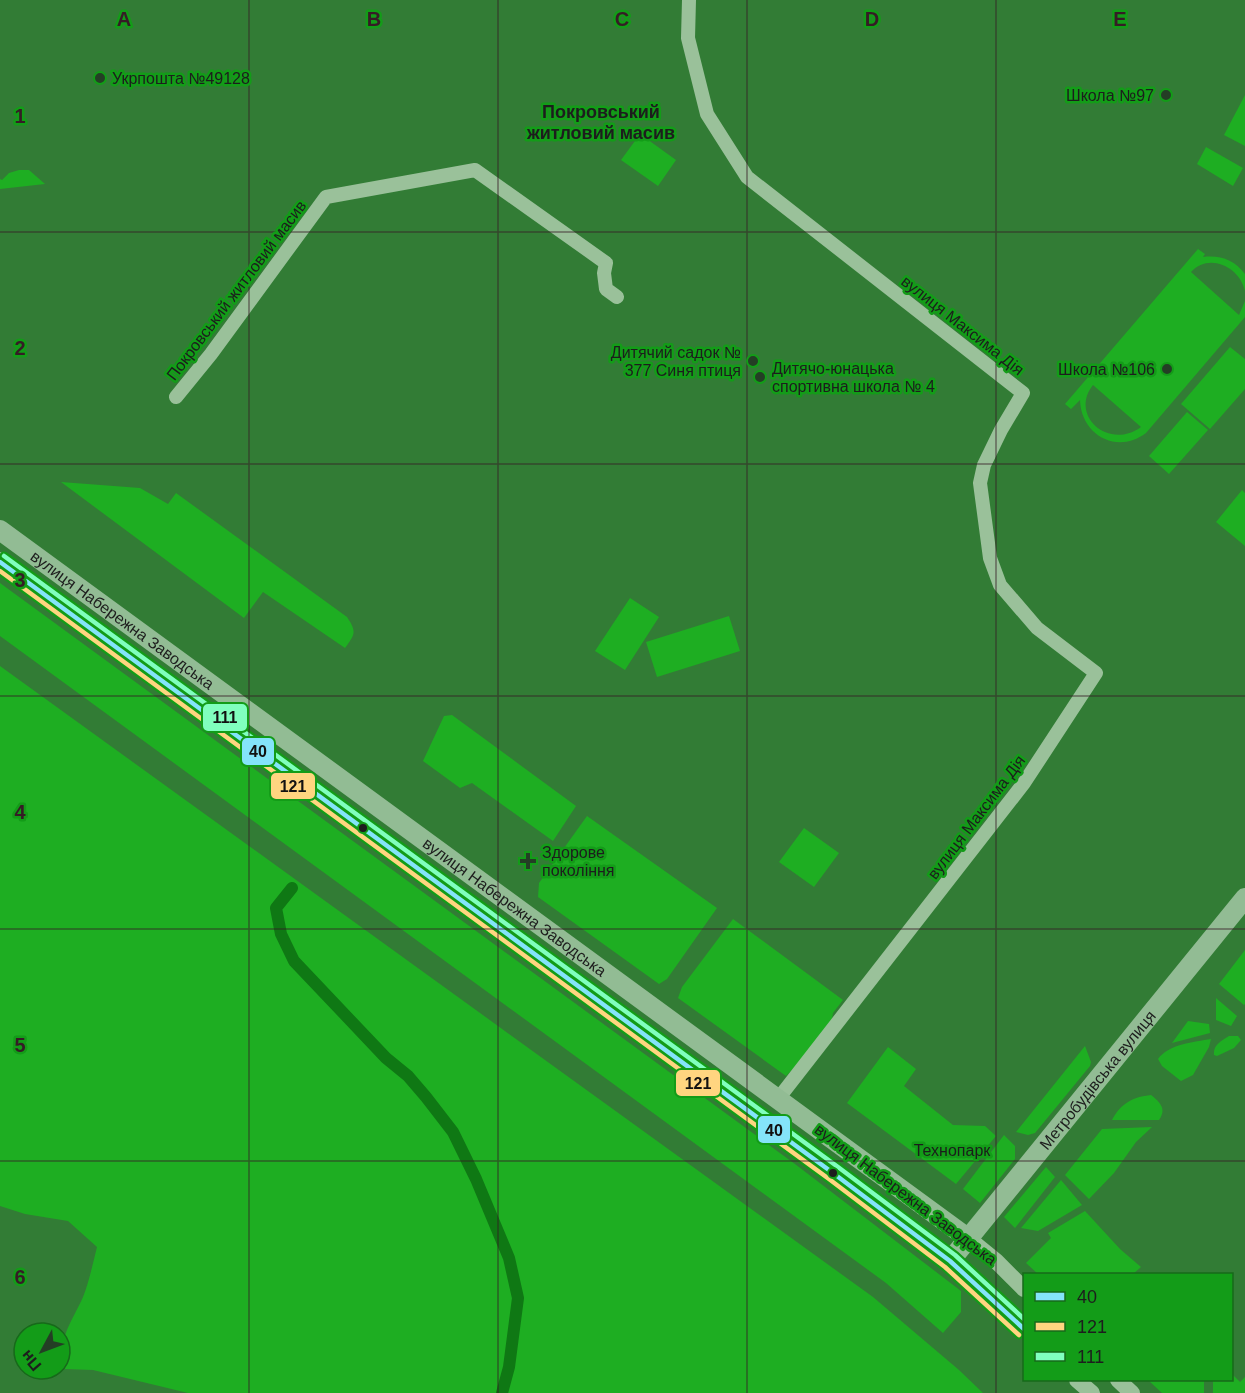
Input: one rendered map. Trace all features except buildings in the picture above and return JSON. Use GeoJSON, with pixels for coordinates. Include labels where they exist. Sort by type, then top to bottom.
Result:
{"type":"FeatureCollection","features":[{"type":"Feature","properties":{"kind":"main road","name":"вулиця Набережна Заводська"},"geometry":{"type":"LineString","coordinates":[[0,530],[969,1239]]}},
{"type":"Feature","properties":{"kind":"main road","name":"вулиця Набережна Заводська"},"geometry":{"type":"LineString","coordinates":[[0,562],[656,1041],[950,1261]]}},
{"type":"Feature","properties":{"kind":"main road"},"geometry":{"type":"LineString","coordinates":[[239,738],[256,716]]}},
{"type":"Feature","properties":{"kind":"main road","name":"Метробудівська вулиця"},"geometry":{"type":"LineString","coordinates":[[950,1261],[1245,898]]}},
{"type":"Feature","properties":{"kind":"street","name":"вулиця Максима Дія"},"geometry":{"type":"LineString","coordinates":[[689,0],[688,38],[707,114],[747,177],[1023,393],[1000,430],[988,456],[980,483],[990,558],[999,585],[1037,628],[1096,673],[1024,783],[778,1099]]}},
{"type":"Feature","properties":{"kind":"street","name":"Покровський житловий масив"},"geometry":{"type":"LineString","coordinates":[[176,397],[211,354],[326,197],[475,170],[606,263],[604,273],[606,289],[617,297]]}},
{"type":"Feature","properties":{"kind":"street","name":"вулиця Набережна Заводська"},"geometry":{"type":"LineString","coordinates":[[969,1239],[1023,1287]]}},
{"type":"Feature","properties":{"kind":"street","name":"вулиця Набережна Заводська"},"geometry":{"type":"LineString","coordinates":[[950,1261],[1023,1328]]}},
{"type":"Feature","properties":{"kind":"street"},"geometry":{"type":"LineString","coordinates":[[1078,1381],[1092,1393]]}},
{"type":"Feature","properties":{"kind":"street"},"geometry":{"type":"LineString","coordinates":[[1119,1381],[1132,1393]]}},
{"type":"Feature","properties":{"kind":"green space"},"geometry":{"type":"Polygon","coordinates":[[[1245,95],[1245,146],[1224,135],[1245,95]]]}},
{"type":"Feature","properties":{"kind":"green space"},"geometry":{"type":"Polygon","coordinates":[[[640,134],[676,160],[658,186],[621,160],[640,134]]]}},
{"type":"Feature","properties":{"kind":"green space"},"geometry":{"type":"Polygon","coordinates":[[[1206,147],[1243,168],[1233,186],[1197,164],[1206,147]]]}},
{"type":"Feature","properties":{"kind":"green space"},"geometry":{"type":"Polygon","coordinates":[[[19,170],[29,170],[45,184],[0,189],[0,179],[19,170]]]}},
{"type":"Feature","properties":{"kind":"green space"},"geometry":{"type":"Polygon","coordinates":[[[1198,249],[1205,254],[1203,257],[1227,260],[1245,274],[1245,291],[1237,275],[1223,265],[1206,263],[1191,272],[1239,315],[1245,301],[1245,317],[1146,433],[1124,442],[1102,438],[1087,423],[1080,400],[1071,409],[1065,404],[1198,249]],[[1093,385],[1087,396],[1086,408],[1089,418],[1096,426],[1116,435],[1141,427],[1093,385]]]}},
{"type":"Feature","properties":{"kind":"green space"},"geometry":{"type":"Polygon","coordinates":[[[1230,347],[1245,359],[1245,389],[1210,429],[1181,404],[1230,347]]]}},
{"type":"Feature","properties":{"kind":"green space"},"geometry":{"type":"Polygon","coordinates":[[[1187,412],[1208,430],[1169,474],[1149,456],[1187,412]]]}},
{"type":"Feature","properties":{"kind":"green space"},"geometry":{"type":"Polygon","coordinates":[[[61,482],[140,488],[168,504],[176,493],[347,617],[354,633],[351,639],[345,648],[263,592],[244,618],[61,482]]]}},
{"type":"Feature","properties":{"kind":"green space"},"geometry":{"type":"Polygon","coordinates":[[[1242,490],[1245,493],[1245,546],[1216,522],[1242,490]]]}},
{"type":"Feature","properties":{"kind":"green space"},"geometry":{"type":"Polygon","coordinates":[[[0,583],[795,1164],[961,1291],[961,1312],[943,1333],[886,1283],[0,636],[0,583]]]}},
{"type":"Feature","properties":{"kind":"green space"},"geometry":{"type":"Polygon","coordinates":[[[630,598],[659,617],[625,670],[595,651],[630,598]]]}},
{"type":"Feature","properties":{"kind":"green space"},"geometry":{"type":"Polygon","coordinates":[[[729,616],[740,651],[657,677],[646,642],[729,616]]]}},
{"type":"Feature","properties":{"kind":"green space"},"geometry":{"type":"Polygon","coordinates":[[[0,666],[873,1297],[983,1393],[188,1393],[93,1370],[72,1369],[71,1321],[83,1297],[97,1247],[68,1221],[25,1214],[0,1206],[0,666]]]}},
{"type":"Feature","properties":{"kind":"green space"},"geometry":{"type":"Polygon","coordinates":[[[452,715],[576,806],[553,841],[472,783],[460,788],[423,761],[444,716],[452,715]]]}},
{"type":"Feature","properties":{"kind":"green space"},"geometry":{"type":"Polygon","coordinates":[[[587,816],[717,908],[667,979],[659,984],[538,897],[539,883],[587,816]]]}},
{"type":"Feature","properties":{"kind":"green space"},"geometry":{"type":"Polygon","coordinates":[[[804,828],[839,853],[814,887],[779,862],[804,828]]]}},
{"type":"Feature","properties":{"kind":"green space"},"geometry":{"type":"Polygon","coordinates":[[[733,919],[843,1000],[833,1013],[832,1019],[786,1076],[678,998],[682,987],[733,919]]]}},
{"type":"Feature","properties":{"kind":"green space"},"geometry":{"type":"Polygon","coordinates":[[[1245,950],[1245,1004],[1244,1005],[1219,984],[1245,950]]]}},
{"type":"Feature","properties":{"kind":"green space"},"geometry":{"type":"Polygon","coordinates":[[[1216,998],[1237,1016],[1231,1026],[1216,1020],[1216,998]]]}},
{"type":"Feature","properties":{"kind":"green space"},"geometry":{"type":"Polygon","coordinates":[[[1188,1021],[1209,1024],[1210,1033],[1172,1043],[1188,1021]]]}},
{"type":"Feature","properties":{"kind":"green space"},"geometry":{"type":"Polygon","coordinates":[[[1229,1036],[1238,1036],[1241,1040],[1234,1048],[1217,1056],[1214,1055],[1216,1046],[1229,1036]]]}},
{"type":"Feature","properties":{"kind":"green space"},"geometry":{"type":"Polygon","coordinates":[[[1211,1039],[1193,1075],[1181,1081],[1162,1066],[1158,1059],[1175,1047],[1211,1039]]]}},
{"type":"Feature","properties":{"kind":"green space"},"geometry":{"type":"Polygon","coordinates":[[[1085,1046],[1091,1062],[1090,1066],[1035,1133],[1028,1135],[1016,1132],[1085,1046]]]}},
{"type":"Feature","properties":{"kind":"green space","name":"Технопарк"},"geometry":{"type":"Polygon","coordinates":[[[888,1047],[916,1069],[904,1086],[953,1125],[985,1126],[996,1136],[956,1184],[847,1103],[888,1047]]]}},
{"type":"Feature","properties":{"kind":"green space"},"geometry":{"type":"Polygon","coordinates":[[[1151,1095],[1162,1109],[1159,1120],[1112,1120],[1119,1109],[1128,1102],[1151,1095]]]}},
{"type":"Feature","properties":{"kind":"green space"},"geometry":{"type":"Polygon","coordinates":[[[1152,1127],[1136,1142],[1114,1173],[1089,1199],[1065,1175],[1102,1129],[1152,1127]]]}},
{"type":"Feature","properties":{"kind":"green space"},"geometry":{"type":"Polygon","coordinates":[[[1004,1135],[1015,1146],[1015,1159],[980,1203],[963,1189],[1004,1135]]]}},
{"type":"Feature","properties":{"kind":"green space"},"geometry":{"type":"Polygon","coordinates":[[[1046,1167],[1055,1177],[1015,1228],[1004,1217],[1046,1167]]]}},
{"type":"Feature","properties":{"kind":"green space"},"geometry":{"type":"Polygon","coordinates":[[[1061,1180],[1082,1205],[1038,1231],[1021,1228],[1061,1180]]]}},
{"type":"Feature","properties":{"kind":"green space"},"geometry":{"type":"Polygon","coordinates":[[[1085,1211],[1120,1249],[1141,1267],[1134,1273],[1037,1273],[1026,1263],[1051,1238],[1048,1233],[1085,1211]]]}},
{"type":"Feature","properties":{"kind":"green space"},"geometry":{"type":"Polygon","coordinates":[[[1233,1375],[1240,1382],[1245,1377],[1245,1393],[1213,1393],[1213,1381],[1233,1381],[1233,1375]]]}},
{"type":"Feature","properties":{"kind":"green space"},"geometry":{"type":"Polygon","coordinates":[[[1149,1381],[1204,1381],[1204,1393],[1162,1393],[1149,1381]]]}},
{"type":"Feature","properties":{"kind":"waterway"},"geometry":{"type":"LineString","coordinates":[[292,888],[276,908],[281,934],[294,961],[386,1058],[408,1076],[453,1132],[476,1179],[509,1258],[518,1298],[509,1367],[502,1393]]}},
{"type":"Feature","properties":{"kind":"transit line","name":"111"},"geometry":{"type":"LineString","coordinates":[[4,556],[838,1167],[955,1255],[1023,1318]]}},
{"type":"Feature","properties":{"kind":"transit line","name":"40"},"geometry":{"type":"LineString","coordinates":[[0,562],[833,1173],[950,1261],[1023,1328]]}},
{"type":"Feature","properties":{"kind":"transit line","name":"121"},"geometry":{"type":"LineString","coordinates":[[0,571],[829,1179],[945,1267],[1019,1335]]}},
{"type":"Feature","properties":{"kind":"place","name":"Укрпошта №49128"},"geometry":{"type":"Point","coordinates":[100,78]}},
{"type":"Feature","properties":{"kind":"place","name":"Школа №97"},"geometry":{"type":"Point","coordinates":[1166,95]}},
{"type":"Feature","properties":{"kind":"place","name":"Дитячий садок № 377 Синя птиця"},"geometry":{"type":"Point","coordinates":[753,361]}},
{"type":"Feature","properties":{"kind":"place","name":"Школа №106"},"geometry":{"type":"Point","coordinates":[1167,369]}},
{"type":"Feature","properties":{"kind":"place","name":"Дитячо-юнацька спортивна школа № 4"},"geometry":{"type":"Point","coordinates":[760,377]}},
{"type":"Feature","properties":{"kind":"place","name":"Здорове покоління"},"geometry":{"type":"Point","coordinates":[528,861]}},
{"type":"Feature","properties":{"kind":"district","name":"Покровський житловий масив"},"geometry":{"type":"Point","coordinates":[601,122]}}]}
